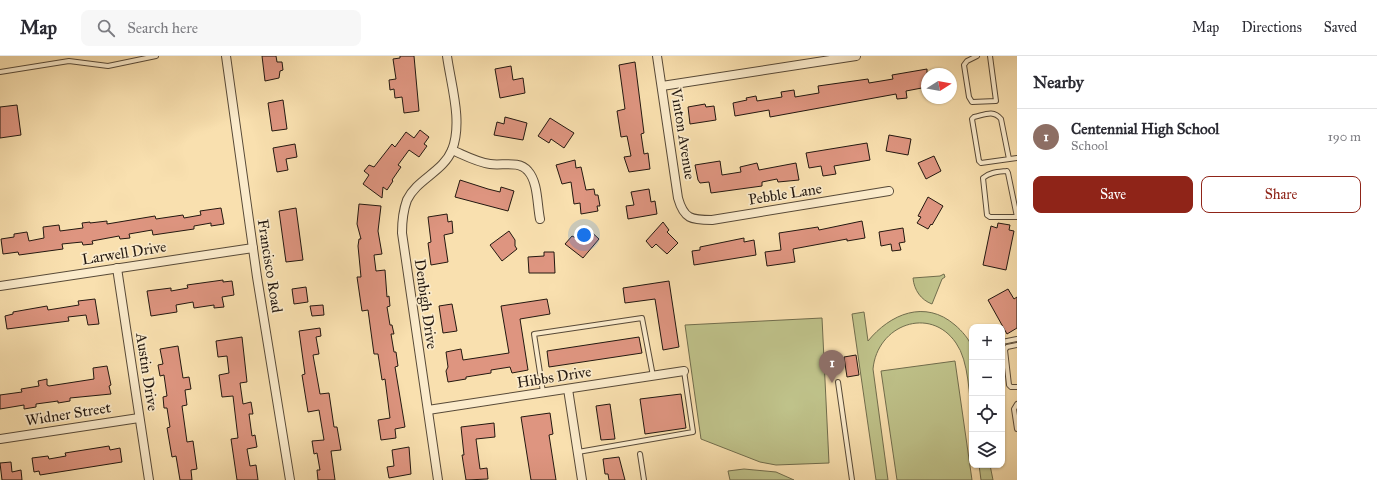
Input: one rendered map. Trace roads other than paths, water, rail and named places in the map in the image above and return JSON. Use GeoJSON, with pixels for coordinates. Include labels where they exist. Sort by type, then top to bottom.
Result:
{"type":"FeatureCollection","features":[{"type":"Feature","properties":{"kind":"street","name":"Francisco Road"},"geometry":{"type":"LineString","coordinates":[[226,56],[253,248],[290,480]]}},
{"type":"Feature","properties":{"kind":"street","name":"Denbigh Drive"},"geometry":{"type":"LineString","coordinates":[[438,480],[402,234],[403,216],[408,200],[417,187],[446,162],[457,134],[447,56]]}},
{"type":"Feature","properties":{"kind":"street","name":"Vinton Avenue"},"geometry":{"type":"LineString","coordinates":[[657,56],[678,198],[686,215]]}},
{"type":"Feature","properties":{"kind":"street"},"geometry":{"type":"LineString","coordinates":[[662,86],[856,56]]}},
{"type":"Feature","properties":{"kind":"street"},"geometry":{"type":"LineString","coordinates":[[452,150],[479,162],[519,165],[525,167],[534,183],[540,219]]}},
{"type":"Feature","properties":{"kind":"street","name":"Pebble Lane"},"geometry":{"type":"LineString","coordinates":[[686,215],[692,219],[712,220],[889,191]]}},
{"type":"Feature","properties":{"kind":"street","name":"Larwell Drive"},"geometry":{"type":"LineString","coordinates":[[0,286],[253,248]]}},
{"type":"Feature","properties":{"kind":"street","name":"Austin Drive"},"geometry":{"type":"LineString","coordinates":[[117,268],[149,480]]}},
{"type":"Feature","properties":{"kind":"street","name":"Hibbs Drive"},"geometry":{"type":"LineString","coordinates":[[428,410],[684,371]]}},
{"type":"Feature","properties":{"kind":"street"},"geometry":{"type":"LineString","coordinates":[[568,389],[582,480]]}},
{"type":"Feature","properties":{"kind":"street","name":"Widner Street"},"geometry":{"type":"LineString","coordinates":[[0,439],[139,418]]}},
{"type":"Feature","properties":{"kind":"lane"},"geometry":{"type":"LineString","coordinates":[[0,72],[70,61],[108,66],[156,56]]}},
{"type":"Feature","properties":{"kind":"lane"},"geometry":{"type":"LineString","coordinates":[[977,56],[964,64],[969,97],[972,102],[996,101],[990,56]]}},
{"type":"Feature","properties":{"kind":"lane"},"geometry":{"type":"LineString","coordinates":[[1009,159],[1001,119],[997,114],[994,112],[974,117],[972,119],[979,161],[981,163],[1017,158]]}},
{"type":"Feature","properties":{"kind":"lane"},"geometry":{"type":"LineString","coordinates":[[1007,171],[1017,217],[990,217],[987,214],[983,178],[985,176],[990,173],[1007,171]]}},
{"type":"Feature","properties":{"kind":"lane"},"geometry":{"type":"LineString","coordinates":[[543,393],[534,334],[573,327],[642,318],[653,376]]}},
{"type":"Feature","properties":{"kind":"lane"},"geometry":{"type":"LineString","coordinates":[[1005,341],[1017,339]]}},
{"type":"Feature","properties":{"kind":"lane"},"geometry":{"type":"LineString","coordinates":[[1017,345],[1007,347],[1005,350],[1009,385],[1011,387],[1017,387]]}},
{"type":"Feature","properties":{"kind":"lane"},"geometry":{"type":"LineString","coordinates":[[578,452],[693,432],[684,371]]}},
{"type":"Feature","properties":{"kind":"lane"},"geometry":{"type":"LineString","coordinates":[[838,382],[852,480]]}},
{"type":"Feature","properties":{"kind":"lane"},"geometry":{"type":"LineString","coordinates":[[1017,404],[1014,409],[1017,429]]}},
{"type":"Feature","properties":{"kind":"lane"},"geometry":{"type":"LineString","coordinates":[[640,454],[644,480]]}},
{"type":"Feature","properties":{"kind":"place","name":"Centennial High School"},"geometry":{"type":"Point","coordinates":[832,383]}}]}
